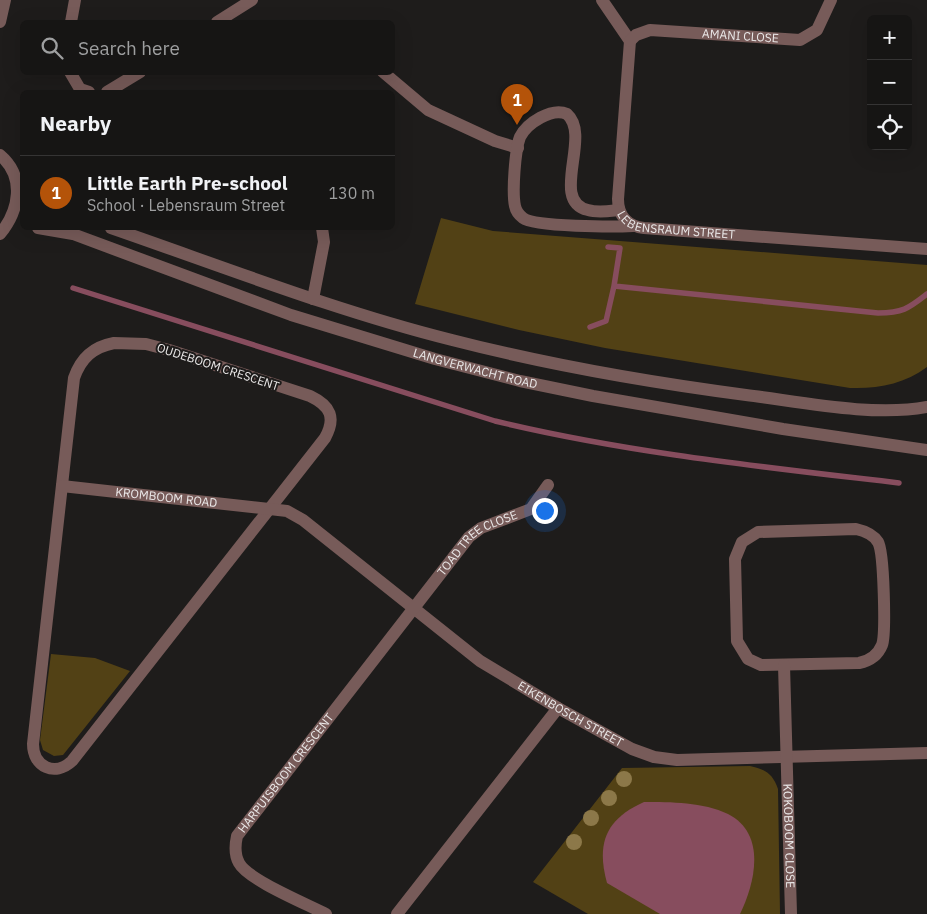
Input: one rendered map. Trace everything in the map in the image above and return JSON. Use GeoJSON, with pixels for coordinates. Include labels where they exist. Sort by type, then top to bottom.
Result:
{"type":"FeatureCollection","features":[{"type":"Feature","properties":{"kind":"street"},"geometry":{"type":"LineString","coordinates":[[0,22],[5,0]]}},
{"type":"Feature","properties":{"kind":"street"},"geometry":{"type":"LineString","coordinates":[[71,20],[75,0]]}},
{"type":"Feature","properties":{"kind":"street"},"geometry":{"type":"LineString","coordinates":[[221,20],[252,0]]}},
{"type":"Feature","properties":{"kind":"street"},"geometry":{"type":"LineString","coordinates":[[602,0],[630,41]]}},
{"type":"Feature","properties":{"kind":"street","name":"AMANI CLOSE"},"geometry":{"type":"LineString","coordinates":[[630,41],[636,35],[650,30],[800,40],[817,30],[831,0]]}},
{"type":"Feature","properties":{"kind":"street","name":"LEBENSRAUM STREET"},"geometry":{"type":"LineString","coordinates":[[630,41],[619,210],[622,216],[633,226],[927,249]]}},
{"type":"Feature","properties":{"kind":"street"},"geometry":{"type":"LineString","coordinates":[[72,75],[80,88],[84,90]]}},
{"type":"Feature","properties":{"kind":"street"},"geometry":{"type":"LineString","coordinates":[[110,90],[135,75]]}},
{"type":"Feature","properties":{"kind":"street"},"geometry":{"type":"LineString","coordinates":[[387,75],[428,110],[495,141],[518,148]]}},
{"type":"Feature","properties":{"kind":"street"},"geometry":{"type":"LineString","coordinates":[[619,210],[588,210],[581,208],[573,199],[571,188],[576,128],[567,114],[558,111],[548,113],[524,132],[518,148],[515,204],[516,209],[524,219],[538,223],[617,227],[633,226]]}},
{"type":"Feature","properties":{"kind":"street"},"geometry":{"type":"LineString","coordinates":[[0,155],[12,170],[20,185],[15,211],[9,224],[0,234]]}},
{"type":"Feature","properties":{"kind":"street"},"geometry":{"type":"LineString","coordinates":[[9,224],[20,225]]}},
{"type":"Feature","properties":{"kind":"street","name":"LANGVERWACHT ROAD"},"geometry":{"type":"LineString","coordinates":[[50,230],[73,234],[291,315],[367,339],[520,381],[745,422],[927,450]]}},
{"type":"Feature","properties":{"kind":"street","name":"LANGVERWACHT ROAD"},"geometry":{"type":"LineString","coordinates":[[117,230],[313,299],[450,340],[611,375],[765,398],[876,410],[927,407]]}},
{"type":"Feature","properties":{"kind":"street"},"geometry":{"type":"LineString","coordinates":[[313,299],[324,242],[322,230]]}},
{"type":"Feature","properties":{"kind":"street","name":"OUDEBOOM CRESCENT"},"geometry":{"type":"LineString","coordinates":[[114,343],[146,344],[310,396],[323,402],[331,418],[330,428],[269,509],[72,761],[67,766],[52,770],[40,763],[33,751],[33,744],[74,378],[79,364],[101,346],[114,343]]}},
{"type":"Feature","properties":{"kind":"street","name":"TOAD TREE CLOSE"},"geometry":{"type":"LineString","coordinates":[[414,609],[469,537],[480,528],[531,508],[548,485]]}},
{"type":"Feature","properties":{"kind":"street","name":"KROMBOOM ROAD"},"geometry":{"type":"LineString","coordinates":[[62,486],[269,509]]}},
{"type":"Feature","properties":{"kind":"street","name":"EIKENBOSCH STREET"},"geometry":{"type":"LineString","coordinates":[[269,509],[287,512],[304,520],[480,661],[558,708],[632,749],[654,757],[677,760],[927,754]]}},
{"type":"Feature","properties":{"kind":"street"},"geometry":{"type":"LineString","coordinates":[[856,529],[867,532],[877,541],[882,556],[884,638],[878,652],[866,661],[859,663],[784,665],[761,665],[754,663],[739,648],[737,641],[735,559],[738,547],[746,537],[758,532],[856,529]]}},
{"type":"Feature","properties":{"kind":"street","name":"HARPUISBOOM CRESCENT"},"geometry":{"type":"LineString","coordinates":[[326,914],[249,874],[239,863],[236,856],[237,836],[414,609]]}},
{"type":"Feature","properties":{"kind":"street","name":"KOKOBOOM CLOSE"},"geometry":{"type":"LineString","coordinates":[[784,665],[791,914]]}},
{"type":"Feature","properties":{"kind":"street"},"geometry":{"type":"LineString","coordinates":[[397,914],[558,708]]}},
{"type":"Feature","properties":{"kind":"shaded area"},"geometry":{"type":"Polygon","coordinates":[[[441,218],[493,231],[927,265],[927,367],[909,378],[890,384],[871,388],[850,388],[605,348],[519,330],[415,304],[441,218]]]}},
{"type":"Feature","properties":{"kind":"shaded area"},"geometry":{"type":"Polygon","coordinates":[[[51,654],[95,658],[130,671],[63,755],[54,756],[43,750],[40,740],[51,654]]]}},
{"type":"Feature","properties":{"kind":"shaded area"},"geometry":{"type":"Polygon","coordinates":[[[750,766],[768,773],[778,789],[780,914],[588,914],[533,882],[622,768],[750,766]]]}},
{"type":"Feature","properties":{"kind":"shaded area"},"geometry":{"type":"Polygon","coordinates":[[[644,802],[708,807],[728,814],[740,823],[748,834],[753,846],[754,860],[750,888],[740,914],[660,914],[607,883],[603,856],[607,834],[621,816],[644,802]]]}},
{"type":"Feature","properties":{"kind":"waterway"},"geometry":{"type":"LineString","coordinates":[[608,247],[620,248],[614,286]]}},
{"type":"Feature","properties":{"kind":"waterway"},"geometry":{"type":"LineString","coordinates":[[590,327],[606,321],[614,286],[878,313],[899,311],[927,294]]}},
{"type":"Feature","properties":{"kind":"waterway"},"geometry":{"type":"LineString","coordinates":[[73,288],[495,421],[595,442],[696,458],[899,483]]}},
{"type":"Feature","properties":{"kind":"place","name":"Little Earth Pre-school"},"geometry":{"type":"Point","coordinates":[517,125]}}]}
